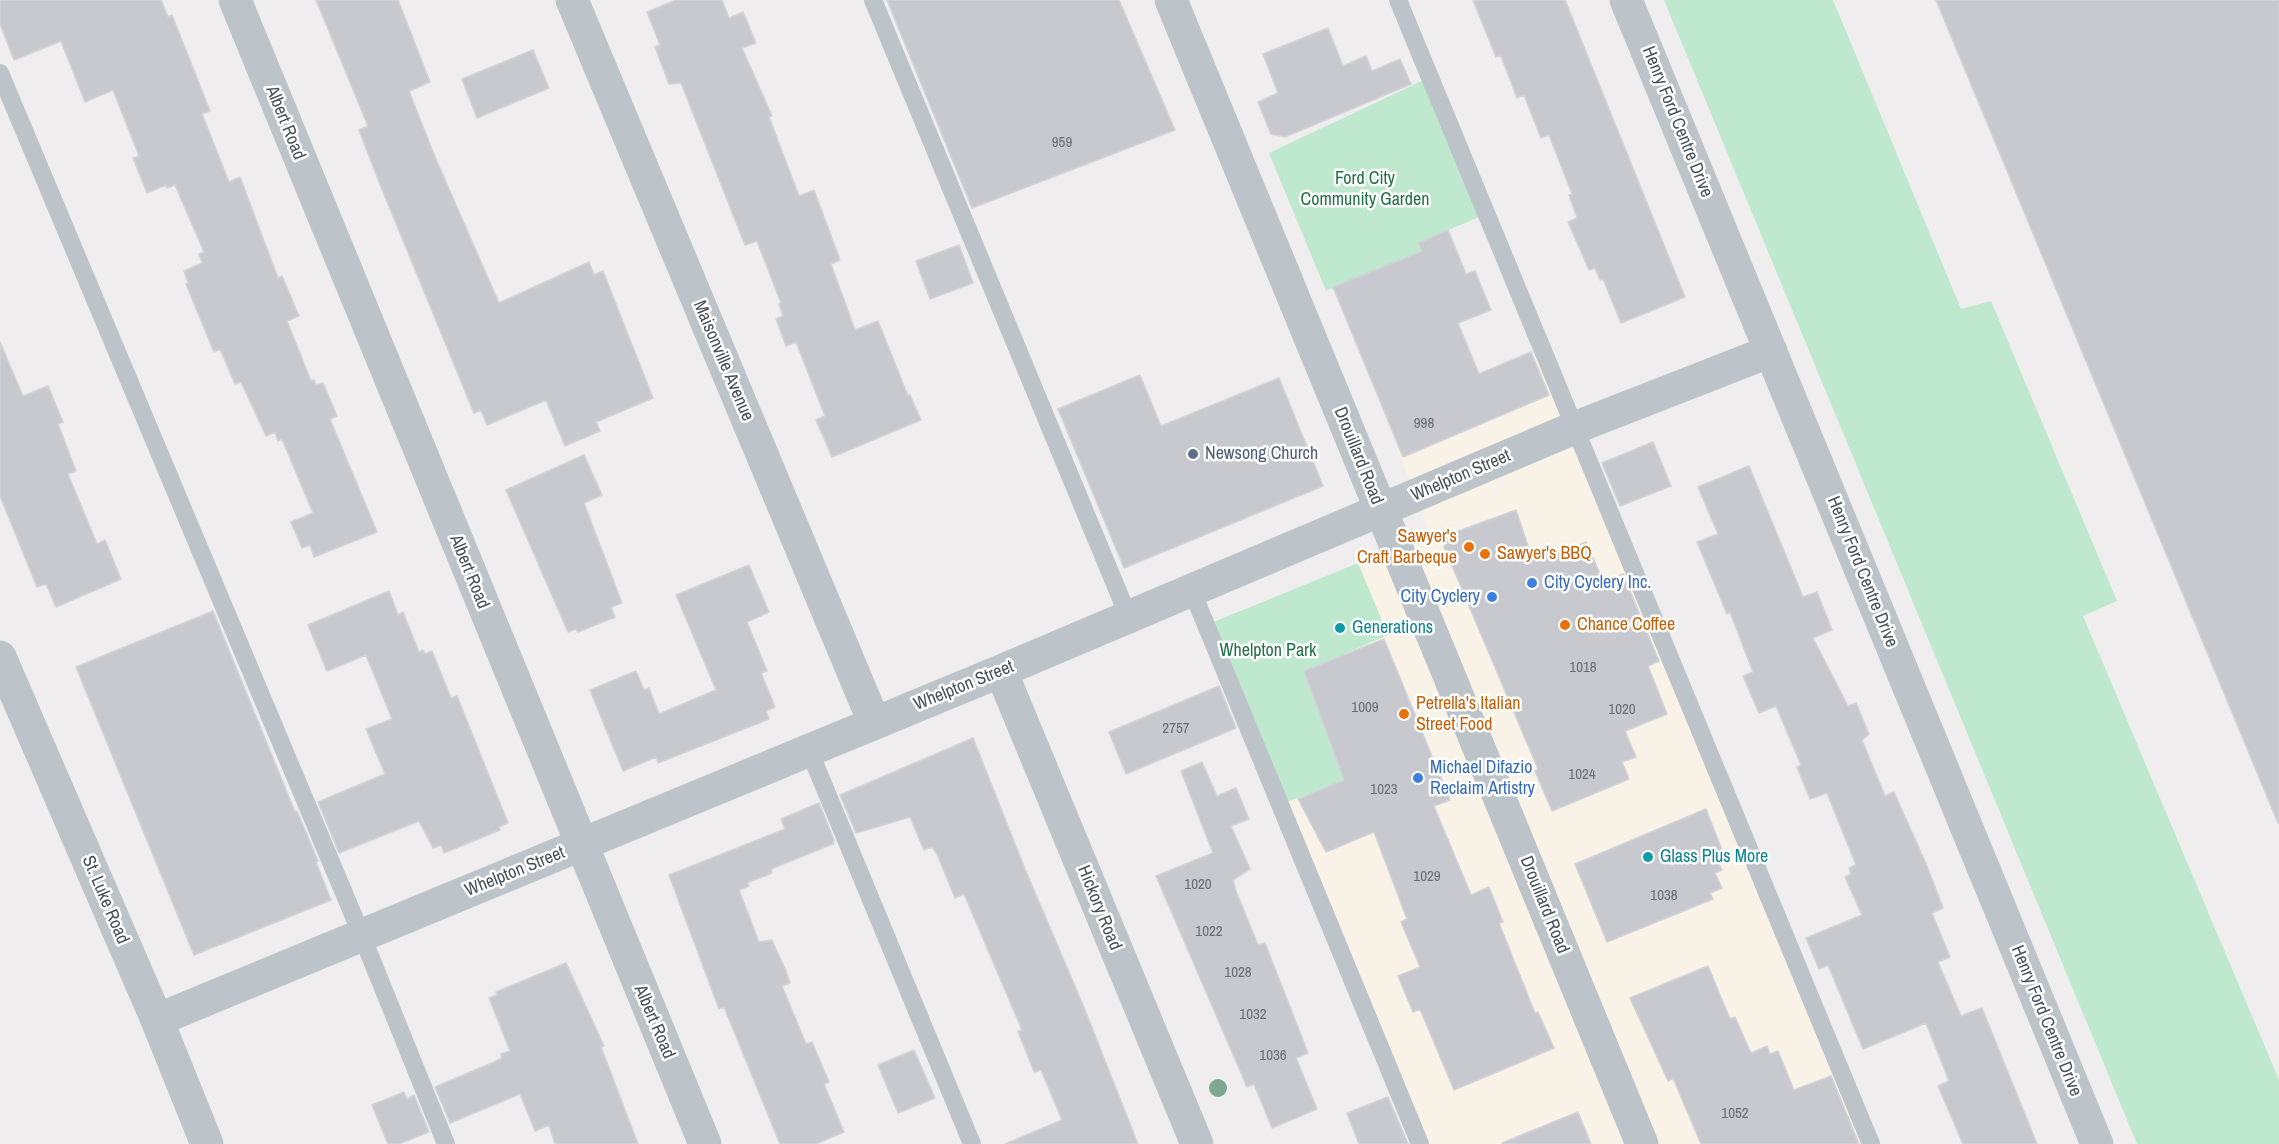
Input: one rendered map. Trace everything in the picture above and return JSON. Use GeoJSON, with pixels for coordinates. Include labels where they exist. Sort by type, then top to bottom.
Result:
{"type":"FeatureCollection","features":[{"type":"Feature","properties":{"kind":"street","name":"Albert Road"},"geometry":{"type":"LineString","coordinates":[[235,0],[705,1144]]}},
{"type":"Feature","properties":{"kind":"street","name":"Maisonville Avenue"},"geometry":{"type":"LineString","coordinates":[[572,0],[874,722]]}},
{"type":"Feature","properties":{"kind":"street","name":"Drouillard Road"},"geometry":{"type":"LineString","coordinates":[[1171,0],[1642,1144]]}},
{"type":"Feature","properties":{"kind":"street","name":"Henry Ford Centre Drive"},"geometry":{"type":"LineString","coordinates":[[1626,0],[2097,1144]]}},
{"type":"Feature","properties":{"kind":"street","name":"Whelpton Street"},"geometry":{"type":"LineString","coordinates":[[157,1020],[1129,618],[1574,428],[1771,351]]}},
{"type":"Feature","properties":{"kind":"street","name":"St. Luke Road"},"geometry":{"type":"LineString","coordinates":[[0,657],[157,1020],[207,1144]]}},
{"type":"Feature","properties":{"kind":"street","name":"Hickory Road"},"geometry":{"type":"LineString","coordinates":[[1001,671],[1197,1144]]}},
{"type":"Feature","properties":{"kind":"lane"},"geometry":{"type":"LineString","coordinates":[[873,0],[1129,618]]}},
{"type":"Feature","properties":{"kind":"lane"},"geometry":{"type":"LineString","coordinates":[[1398,0],[1871,1144]]}},
{"type":"Feature","properties":{"kind":"lane"},"geometry":{"type":"LineString","coordinates":[[0,73],[362,936],[446,1144]]}},
{"type":"Feature","properties":{"kind":"lane"},"geometry":{"type":"LineString","coordinates":[[1192,591],[1420,1144]]}},
{"type":"Feature","properties":{"kind":"lane"},"geometry":{"type":"LineString","coordinates":[[809,750],[972,1144]]}},
{"type":"Feature","properties":{"kind":"shaded area"},"geometry":{"type":"Polygon","coordinates":[[[1543,353],[1873,1144],[1416,1144],[1280,804],[1310,669],[1387,635],[1358,563],[1428,529],[1387,420],[1543,353]]]}},
{"type":"Feature","properties":{"kind":"green space"},"geometry":{"type":"Polygon","coordinates":[[[1664,0],[1833,0],[1961,309],[1991,301],[2117,601],[2083,616],[2279,1080],[2279,1144],[2137,1144],[1664,0]]]}},
{"type":"Feature","properties":{"kind":"green space","name":"Ford City Community Garden"},"geometry":{"type":"Polygon","coordinates":[[[1430,77],[1486,214],[1418,243],[1422,251],[1326,291],[1269,153],[1430,77]]]}},
{"type":"Feature","properties":{"kind":"green space","name":"Whelpton Park"},"geometry":{"type":"Polygon","coordinates":[[[1358,563],[1388,635],[1310,669],[1356,778],[1280,804],[1206,625],[1358,563]]]}},
{"type":"Feature","properties":{"kind":"building"},"geometry":{"type":"Polygon","coordinates":[[[0,0],[161,0],[168,17],[172,15],[210,111],[202,114],[229,182],[240,177],[278,278],[282,276],[299,316],[287,321],[311,381],[314,380],[316,385],[323,383],[337,416],[330,419],[377,532],[314,557],[310,545],[302,548],[291,522],[313,513],[282,439],[278,441],[275,432],[266,436],[241,382],[235,384],[220,349],[214,352],[186,284],[188,283],[184,271],[202,263],[199,254],[204,252],[175,185],[167,188],[166,185],[147,193],[133,158],[139,156],[113,90],[85,102],[61,41],[14,60],[0,24],[0,0]]]}},
{"type":"Feature","properties":{"kind":"building"},"geometry":{"type":"Polygon","coordinates":[[[316,0],[398,0],[430,82],[409,91],[435,157],[499,303],[589,262],[594,275],[603,271],[653,398],[596,422],[600,431],[565,446],[546,400],[487,425],[481,410],[474,413],[359,130],[368,126],[316,0]]]}},
{"type":"Feature","properties":{"kind":"building"},"geometry":{"type":"Polygon","coordinates":[[[676,0],[722,0],[729,18],[743,12],[756,43],[742,48],[772,116],[769,117],[799,196],[814,190],[840,260],[831,264],[855,330],[878,321],[908,396],[910,395],[921,420],[832,457],[816,420],[825,416],[796,342],[786,346],[776,319],[783,316],[779,304],[781,303],[757,241],[745,245],[681,83],[669,84],[655,47],[660,45],[647,12],[676,0]]]}},
{"type":"Feature","properties":{"kind":"building"},"geometry":{"type":"Polygon","coordinates":[[[887,0],[1119,0],[1175,130],[972,208],[887,0]]]}},
{"type":"Feature","properties":{"kind":"building"},"geometry":{"type":"Polygon","coordinates":[[[1473,0],[1565,0],[1685,297],[1621,323],[1603,279],[1600,280],[1595,268],[1589,270],[1568,222],[1577,218],[1569,195],[1572,194],[1549,135],[1541,138],[1524,95],[1517,98],[1501,56],[1496,57],[1473,0]]]}},
{"type":"Feature","properties":{"kind":"building"},"geometry":{"type":"Polygon","coordinates":[[[1936,0],[2279,0],[2279,823],[2278,823],[1936,0]]]}},
{"type":"Feature","properties":{"kind":"building"},"geometry":{"type":"Polygon","coordinates":[[[1328,28],[1343,66],[1366,56],[1372,71],[1400,59],[1411,84],[1285,137],[1271,134],[1258,102],[1278,93],[1263,54],[1328,28]]]}},
{"type":"Feature","properties":{"kind":"building"},"geometry":{"type":"Polygon","coordinates":[[[533,50],[549,88],[477,118],[462,79],[533,50]]]}},
{"type":"Feature","properties":{"kind":"building"},"geometry":{"type":"Polygon","coordinates":[[[1448,230],[1466,274],[1475,271],[1491,310],[1458,323],[1479,374],[1531,352],[1549,395],[1403,457],[1333,287],[1422,251],[1418,243],[1448,230]]]}},
{"type":"Feature","properties":{"kind":"building"},"geometry":{"type":"Polygon","coordinates":[[[959,245],[973,283],[930,299],[916,261],[959,245]]]}},
{"type":"Feature","properties":{"kind":"building"},"geometry":{"type":"Polygon","coordinates":[[[0,342],[23,396],[48,386],[63,422],[58,424],[76,471],[68,474],[97,544],[105,540],[121,579],[56,607],[46,584],[37,587],[0,496],[0,342]]]}},
{"type":"Feature","properties":{"kind":"building","name":"Newsong Church"},"geometry":{"type":"Polygon","coordinates":[[[1140,375],[1161,426],[1279,378],[1323,486],[1124,568],[1058,409],[1140,375]]]}},
{"type":"Feature","properties":{"kind":"building"},"geometry":{"type":"Polygon","coordinates":[[[1653,442],[1671,486],[1620,506],[1602,463],[1653,442]]]}},
{"type":"Feature","properties":{"kind":"building"},"geometry":{"type":"Polygon","coordinates":[[[584,455],[602,495],[584,503],[622,603],[611,607],[615,617],[578,632],[576,629],[568,632],[506,490],[584,455]]]}},
{"type":"Feature","properties":{"kind":"building"},"geometry":{"type":"Polygon","coordinates":[[[1749,466],[1803,597],[1817,592],[1832,630],[1813,638],[1848,706],[1856,703],[1869,734],[1862,740],[1885,796],[1894,792],[1927,866],[1943,908],[1932,913],[1950,957],[1938,962],[1961,1016],[1982,1008],[2037,1144],[1963,1144],[1938,1086],[1949,1081],[1926,1023],[1863,1049],[1828,965],[1819,969],[1806,938],[1862,915],[1845,877],[1851,874],[1849,868],[1856,865],[1827,793],[1810,799],[1797,767],[1801,765],[1776,706],[1759,713],[1743,676],[1753,672],[1730,612],[1727,614],[1697,542],[1718,534],[1698,487],[1749,466]]]}},
{"type":"Feature","properties":{"kind":"building"},"geometry":{"type":"Polygon","coordinates":[[[1516,510],[1532,558],[1551,549],[1554,555],[1586,542],[1604,583],[1623,574],[1659,661],[1648,666],[1667,714],[1625,731],[1636,757],[1622,762],[1629,779],[1552,811],[1535,771],[1538,769],[1444,547],[1450,534],[1516,510]]]}},
{"type":"Feature","properties":{"kind":"building"},"geometry":{"type":"Polygon","coordinates":[[[749,565],[769,612],[747,622],[767,671],[761,673],[775,707],[766,711],[769,719],[658,763],[656,757],[623,771],[590,690],[636,671],[644,690],[649,688],[659,714],[716,690],[676,595],[749,565]]]}},
{"type":"Feature","properties":{"kind":"building"},"geometry":{"type":"Polygon","coordinates":[[[389,591],[398,615],[403,612],[419,652],[423,650],[425,654],[432,651],[451,698],[457,696],[508,823],[499,827],[500,830],[444,853],[441,845],[433,848],[419,821],[339,853],[318,802],[385,774],[366,729],[392,719],[366,655],[327,671],[308,625],[389,591]]]}},
{"type":"Feature","properties":{"kind":"building"},"geometry":{"type":"Polygon","coordinates":[[[213,611],[295,812],[297,811],[318,861],[316,862],[331,900],[194,955],[76,667],[213,611]]]}},
{"type":"Feature","properties":{"kind":"building"},"geometry":{"type":"Polygon","coordinates":[[[1384,639],[1450,800],[1434,806],[1471,895],[1489,887],[1503,922],[1499,923],[1535,1013],[1538,1012],[1554,1048],[1454,1090],[1420,1009],[1413,1012],[1398,976],[1420,967],[1401,922],[1407,919],[1374,832],[1326,852],[1298,799],[1344,780],[1304,671],[1384,639]]]}},
{"type":"Feature","properties":{"kind":"building"},"geometry":{"type":"Polygon","coordinates":[[[1219,686],[1236,728],[1126,774],[1109,732],[1219,686]]]}},
{"type":"Feature","properties":{"kind":"building"},"geometry":{"type":"Polygon","coordinates":[[[973,738],[1138,1144],[1005,1144],[1062,1120],[1041,1070],[1034,1072],[1018,1031],[1022,1030],[964,894],[955,898],[937,854],[932,847],[924,850],[910,817],[856,833],[840,795],[973,738]]]}},
{"type":"Feature","properties":{"kind":"building"},"geometry":{"type":"Polygon","coordinates":[[[1202,762],[1217,796],[1236,788],[1249,819],[1231,826],[1250,869],[1233,880],[1258,945],[1265,943],[1308,1053],[1296,1058],[1317,1109],[1272,1128],[1254,1084],[1247,1087],[1156,876],[1213,853],[1181,771],[1202,762]]]}},
{"type":"Feature","properties":{"kind":"building"},"geometry":{"type":"Polygon","coordinates":[[[819,803],[834,840],[833,844],[771,869],[772,873],[747,883],[749,886],[739,890],[759,942],[772,940],[786,971],[790,983],[782,986],[806,1044],[812,1042],[829,1082],[824,1084],[844,1132],[816,1144],[780,1144],[724,1007],[719,1009],[669,875],[785,829],[781,819],[819,803]]]}},
{"type":"Feature","properties":{"kind":"building"},"geometry":{"type":"Polygon","coordinates":[[[1706,809],[1722,850],[1714,853],[1722,870],[1715,873],[1722,888],[1710,893],[1713,899],[1607,942],[1575,864],[1706,809]]]}},
{"type":"Feature","properties":{"kind":"building"},"geometry":{"type":"Polygon","coordinates":[[[566,963],[604,1046],[601,1047],[638,1144],[555,1144],[549,1125],[535,1131],[520,1094],[450,1123],[435,1087],[494,1062],[502,1058],[501,1054],[510,1051],[489,998],[497,995],[496,992],[566,963]]]}},
{"type":"Feature","properties":{"kind":"building"},"geometry":{"type":"Polygon","coordinates":[[[1708,966],[1730,1019],[1735,1017],[1751,1053],[1767,1046],[1770,1054],[1778,1051],[1794,1090],[1831,1076],[1859,1144],[1701,1144],[1673,1078],[1668,1081],[1630,998],[1708,966]]]}},
{"type":"Feature","properties":{"kind":"building"},"geometry":{"type":"Polygon","coordinates":[[[914,1050],[935,1098],[898,1113],[878,1065],[914,1050]]]}},
{"type":"Feature","properties":{"kind":"building"},"geometry":{"type":"Polygon","coordinates":[[[404,1092],[407,1099],[414,1095],[429,1132],[399,1144],[388,1144],[372,1105],[404,1092]]]}},
{"type":"Feature","properties":{"kind":"building"},"geometry":{"type":"Polygon","coordinates":[[[1388,1097],[1408,1144],[1359,1144],[1347,1113],[1388,1097]]]}},
{"type":"Feature","properties":{"kind":"building"},"geometry":{"type":"Polygon","coordinates":[[[1578,1112],[1591,1144],[1502,1143],[1578,1112]]]}},
{"type":"Feature","properties":{"kind":"place","name":"Newsong Church"},"geometry":{"type":"Point","coordinates":[1193,454]}},
{"type":"Feature","properties":{"kind":"place","name":"Sawyer's Craft Barbeque"},"geometry":{"type":"Point","coordinates":[1469,547]}},
{"type":"Feature","properties":{"kind":"place","name":"Sawyer's BBQ"},"geometry":{"type":"Point","coordinates":[1485,554]}},
{"type":"Feature","properties":{"kind":"place","name":"City Cyclery Inc."},"geometry":{"type":"Point","coordinates":[1532,583]}},
{"type":"Feature","properties":{"kind":"place","name":"City Cyclery"},"geometry":{"type":"Point","coordinates":[1492,597]}},
{"type":"Feature","properties":{"kind":"place","name":"Chance Coffee"},"geometry":{"type":"Point","coordinates":[1565,625]}},
{"type":"Feature","properties":{"kind":"place","name":"Generations"},"geometry":{"type":"Point","coordinates":[1340,628]}},
{"type":"Feature","properties":{"kind":"place","name":"Petrella's Italian Street Food"},"geometry":{"type":"Point","coordinates":[1404,714]}},
{"type":"Feature","properties":{"kind":"place","name":"Michael Difazio Reclaim Artistry"},"geometry":{"type":"Point","coordinates":[1418,778]}},
{"type":"Feature","properties":{"kind":"place","name":"Glass Plus More"},"geometry":{"type":"Point","coordinates":[1648,857]}}]}
